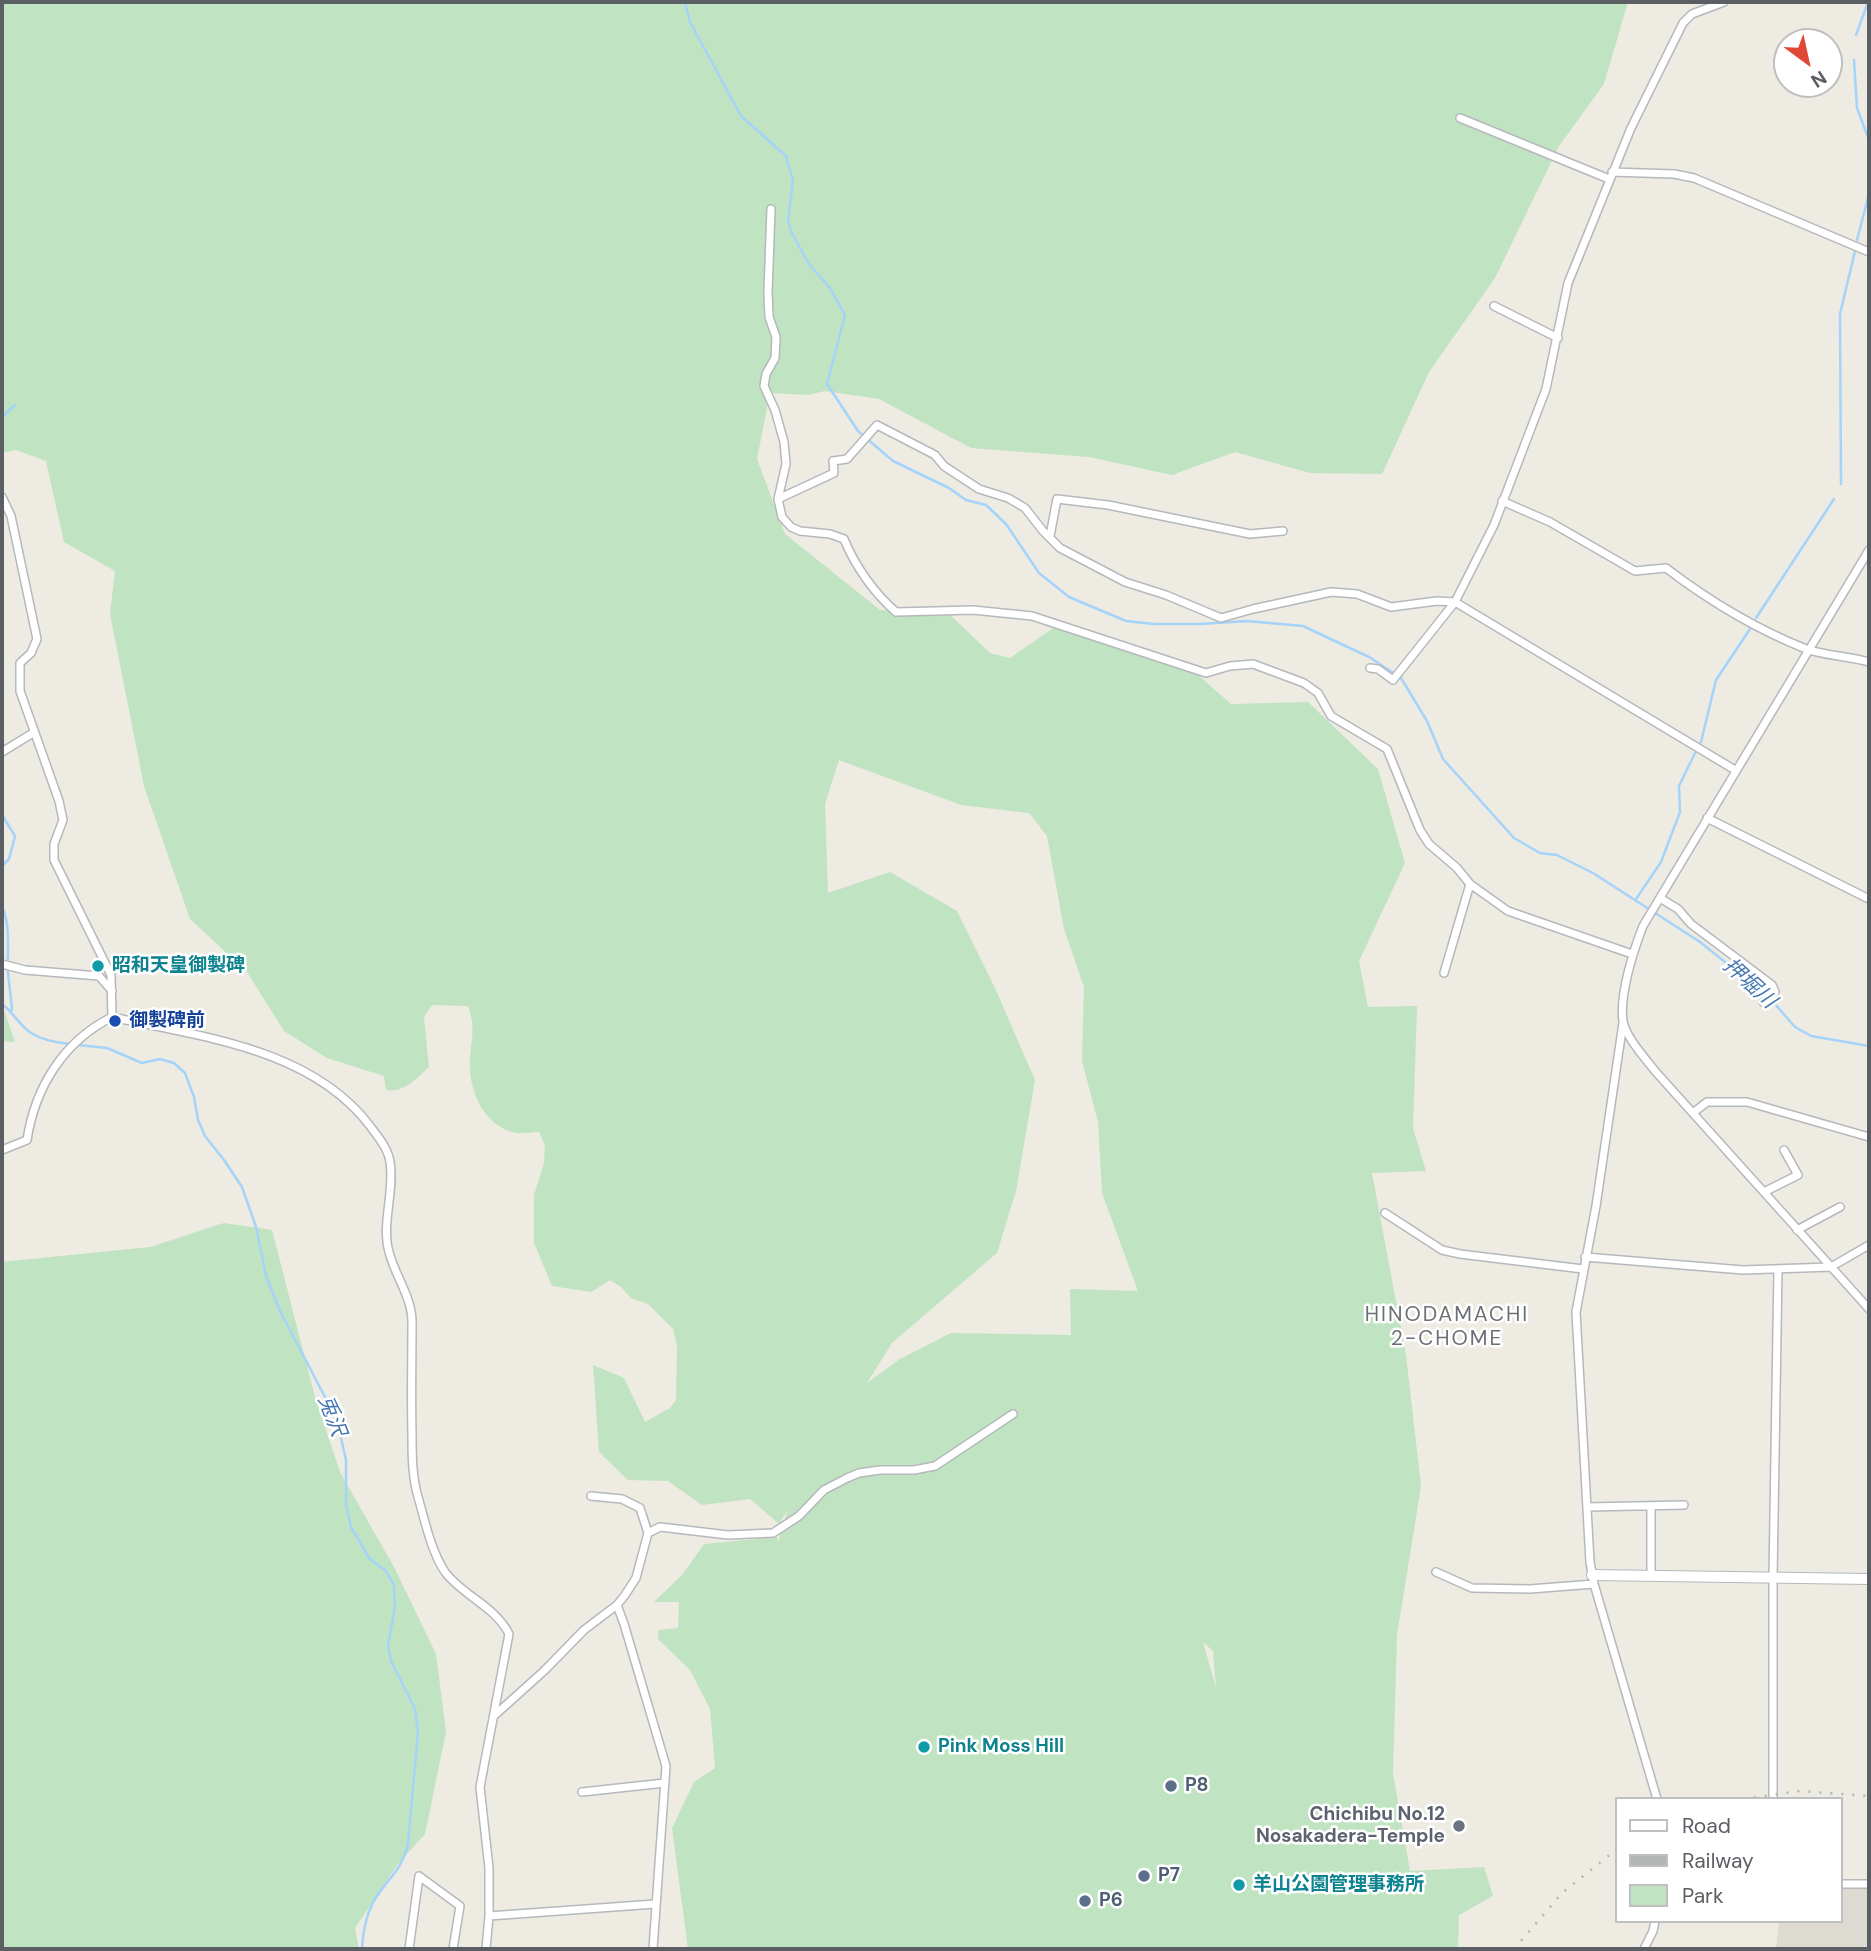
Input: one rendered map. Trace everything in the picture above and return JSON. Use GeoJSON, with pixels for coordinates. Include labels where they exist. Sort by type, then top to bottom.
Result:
{"type":"FeatureCollection","features":[{"type":"Feature","properties":{"kind":"street"},"geometry":{"type":"LineString","coordinates":[[1370,668],[1378,669],[1392,680],[1455,602],[1494,525],[1546,389],[1567,283],[1631,128],[1683,23],[1692,14],[1724,2]]}},
{"type":"Feature","properties":{"kind":"street"},"geometry":{"type":"LineString","coordinates":[[1460,118],[1611,176],[1674,174],[1694,178],[1869,252]]}},
{"type":"Feature","properties":{"kind":"street"},"geometry":{"type":"LineString","coordinates":[[771,209],[768,292],[769,317],[776,337],[775,358],[766,374],[764,386],[775,410],[784,442],[786,464],[778,499],[782,517],[791,527],[844,539],[851,557],[884,602],[896,612],[973,610],[1032,616],[1206,673],[1230,666],[1254,664],[1304,683],[1318,693],[1331,716],[1387,748],[1420,830],[1429,844],[1457,868],[1470,884],[1508,911],[1632,954]]}},
{"type":"Feature","properties":{"kind":"street"},"geometry":{"type":"LineString","coordinates":[[1494,306],[1558,338]]}},
{"type":"Feature","properties":{"kind":"street"},"geometry":{"type":"LineString","coordinates":[[778,499],[834,473],[833,461],[847,459],[877,425],[935,455],[944,466],[979,489],[1008,498],[1025,508],[1060,548],[1125,582],[1166,595],[1221,618],[1331,592],[1357,594],[1391,607],[1437,601],[1455,602],[1735,770]]}},
{"type":"Feature","properties":{"kind":"street"},"geometry":{"type":"LineString","coordinates":[[2,497],[11,516],[37,639],[32,653],[20,663],[20,691],[59,801],[63,820],[54,844],[54,860],[111,975],[112,1017]]}},
{"type":"Feature","properties":{"kind":"street"},"geometry":{"type":"LineString","coordinates":[[1050,536],[1057,499],[1108,505],[1250,534],[1283,531]]}},
{"type":"Feature","properties":{"kind":"street"},"geometry":{"type":"LineString","coordinates":[[1502,501],[1550,522],[1635,571],[1666,568],[1698,593],[1756,625],[1808,649],[1869,662]]}},
{"type":"Feature","properties":{"kind":"street"},"geometry":{"type":"LineString","coordinates":[[1656,1797],[1593,1580],[1576,1312],[1596,1206],[1632,954],[1643,926],[1869,550]]}},
{"type":"Feature","properties":{"kind":"street"},"geometry":{"type":"LineString","coordinates":[[2,752],[33,733]]}},
{"type":"Feature","properties":{"kind":"street"},"geometry":{"type":"LineString","coordinates":[[1707,818],[1869,899]]}},
{"type":"Feature","properties":{"kind":"street"},"geometry":{"type":"LineString","coordinates":[[1444,973],[1470,884]]}},
{"type":"Feature","properties":{"kind":"street"},"geometry":{"type":"LineString","coordinates":[[1660,898],[1678,909],[1691,924],[1772,985],[1774,993],[1764,1001]]}},
{"type":"Feature","properties":{"kind":"street"},"geometry":{"type":"LineString","coordinates":[[2,964],[25,970],[99,976],[113,993]]}},
{"type":"Feature","properties":{"kind":"street"},"geometry":{"type":"LineString","coordinates":[[2,1150],[27,1140],[36,1101],[72,1044],[92,1027],[112,1017],[244,1047],[295,1066],[355,1106],[385,1146],[391,1163],[388,1252],[405,1290],[412,1319],[411,1461],[417,1494],[437,1556],[446,1573],[485,1605],[505,1625],[509,1634],[480,1787],[489,1868],[486,1949]]}},
{"type":"Feature","properties":{"kind":"street"},"geometry":{"type":"LineString","coordinates":[[1623,1022],[1634,1044],[1655,1071],[1869,1309]]}},
{"type":"Feature","properties":{"kind":"street"},"geometry":{"type":"LineString","coordinates":[[1693,1113],[1707,1102],[1747,1102],[1869,1137]]}},
{"type":"Feature","properties":{"kind":"street"},"geometry":{"type":"LineString","coordinates":[[1764,1192],[1798,1175],[1784,1150]]}},
{"type":"Feature","properties":{"kind":"street"},"geometry":{"type":"LineString","coordinates":[[1797,1230],[1839,1207]]}},
{"type":"Feature","properties":{"kind":"street"},"geometry":{"type":"LineString","coordinates":[[1385,1213],[1442,1250],[1583,1269]]}},
{"type":"Feature","properties":{"kind":"street"},"geometry":{"type":"LineString","coordinates":[[1586,1257],[1743,1270],[1830,1267],[1869,1245]]}},
{"type":"Feature","properties":{"kind":"street"},"geometry":{"type":"LineString","coordinates":[[1773,1797],[1778,1269]]}},
{"type":"Feature","properties":{"kind":"street"},"geometry":{"type":"LineString","coordinates":[[648,1533],[660,1527],[728,1535],[773,1533],[799,1516],[824,1490],[847,1478],[880,1470],[914,1470],[935,1466],[1013,1414]]}},
{"type":"Feature","properties":{"kind":"street"},"geometry":{"type":"LineString","coordinates":[[494,1716],[584,1630],[617,1605],[636,1578],[648,1533],[640,1508],[622,1499],[592,1496]]}},
{"type":"Feature","properties":{"kind":"street"},"geometry":{"type":"LineString","coordinates":[[1587,1507],[1684,1505]]}},
{"type":"Feature","properties":{"kind":"street"},"geometry":{"type":"LineString","coordinates":[[1651,1506],[1651,1576]]}},
{"type":"Feature","properties":{"kind":"street"},"geometry":{"type":"LineString","coordinates":[[1436,1572],[1472,1588],[1530,1589],[1593,1580],[1651,1576],[1869,1579]]}},
{"type":"Feature","properties":{"kind":"street"},"geometry":{"type":"LineString","coordinates":[[617,1605],[666,1766],[653,1949]]}},
{"type":"Feature","properties":{"kind":"street"},"geometry":{"type":"LineString","coordinates":[[582,1792],[665,1783]]}},
{"type":"Feature","properties":{"kind":"street"},"geometry":{"type":"LineString","coordinates":[[409,1949],[419,1875],[460,1906],[453,1949]]}},
{"type":"Feature","properties":{"kind":"street"},"geometry":{"type":"LineString","coordinates":[[1843,1884],[1869,1884]]}},
{"type":"Feature","properties":{"kind":"street"},"geometry":{"type":"LineString","coordinates":[[489,1916],[656,1903]]}},
{"type":"Feature","properties":{"kind":"street"},"geometry":{"type":"LineString","coordinates":[[1644,1949],[1655,1923]]}},
{"type":"Feature","properties":{"kind":"shaded area"},"geometry":{"type":"Polygon","coordinates":[[[1843,1884],[1869,1884],[1869,1949],[1776,1949],[1779,1923],[1843,1923],[1843,1884]]]}},
{"type":"Feature","properties":{"kind":"green space"},"geometry":{"type":"Polygon","coordinates":[[[2,2],[1628,2],[1604,84],[1559,146],[1495,278],[1429,372],[1382,474],[1310,473],[1235,452],[1172,475],[1089,457],[971,448],[879,399],[825,391],[807,395],[770,393],[757,459],[785,534],[880,610],[943,608],[990,653],[1010,658],[1059,624],[1198,675],[1231,704],[1308,702],[1378,769],[1405,863],[1359,961],[1368,1007],[1417,1006],[1413,1128],[1426,1171],[1372,1173],[1406,1355],[1421,1486],[1397,1635],[1393,1773],[1410,1871],[1484,1867],[1493,1896],[1459,1915],[1458,1949],[688,1949],[672,1828],[694,1782],[715,1768],[710,1709],[690,1670],[658,1639],[659,1630],[678,1628],[679,1602],[654,1602],[683,1574],[704,1544],[777,1537],[778,1542],[788,1509],[779,1524],[750,1499],[702,1505],[668,1481],[628,1480],[599,1452],[593,1365],[624,1378],[645,1422],[670,1408],[676,1400],[677,1346],[673,1329],[648,1304],[631,1298],[610,1280],[591,1292],[552,1286],[534,1243],[534,1195],[544,1163],[545,1146],[539,1132],[520,1133],[506,1130],[482,1108],[471,1077],[473,1030],[468,1006],[432,1005],[424,1017],[429,1067],[404,1087],[386,1090],[384,1076],[327,1058],[284,1031],[247,972],[190,919],[144,786],[110,614],[115,571],[64,542],[46,461],[16,450],[2,453],[2,2]],[[839,760],[825,804],[828,893],[890,872],[957,911],[994,986],[1035,1080],[1016,1191],[997,1253],[892,1343],[867,1383],[900,1359],[951,1333],[1071,1335],[1070,1289],[1138,1291],[1102,1193],[1098,1122],[1082,1061],[1084,987],[1064,929],[1047,836],[1029,813],[961,805],[839,760]],[[1203,1642],[1216,1688],[1213,1651],[1203,1642]]]}},
{"type":"Feature","properties":{"kind":"green space"},"geometry":{"type":"Polygon","coordinates":[[[2,1005],[15,1042],[2,1041],[2,1005]]]}},
{"type":"Feature","properties":{"kind":"green space"},"geometry":{"type":"Polygon","coordinates":[[[224,1223],[272,1230],[315,1397],[340,1472],[395,1569],[436,1654],[446,1732],[425,1834],[398,1864],[355,1928],[359,1949],[2,1949],[2,1262],[150,1247],[224,1223]]]}},
{"type":"Feature","properties":{"kind":"waterway","name":"押堀川"},"geometry":{"type":"LineString","coordinates":[[685,2],[690,22],[741,116],[786,156],[793,181],[788,220],[791,231],[808,263],[830,288],[845,315],[827,384],[858,431],[893,461],[949,488],[966,500],[986,505],[1006,524],[1039,573],[1069,597],[1126,621],[1154,624],[1247,621],[1303,626],[1369,657],[1401,678],[1427,721],[1443,759],[1514,838],[1540,853],[1557,855],[1593,873],[1700,942],[1768,996],[1795,1027],[1811,1036],[1869,1046]]}},
{"type":"Feature","properties":{"kind":"waterway"},"geometry":{"type":"LineString","coordinates":[[1856,35],[1868,2]]}},
{"type":"Feature","properties":{"kind":"waterway"},"geometry":{"type":"LineString","coordinates":[[1854,60],[1857,108],[1869,140]]}},
{"type":"Feature","properties":{"kind":"waterway"},"geometry":{"type":"LineString","coordinates":[[1857,240],[1869,194]]}},
{"type":"Feature","properties":{"kind":"waterway"},"geometry":{"type":"LineString","coordinates":[[1841,484],[1840,314],[1855,251]]}},
{"type":"Feature","properties":{"kind":"waterway"},"geometry":{"type":"LineString","coordinates":[[2,417],[15,405]]}},
{"type":"Feature","properties":{"kind":"waterway"},"geometry":{"type":"LineString","coordinates":[[1756,618],[1834,499]]}},
{"type":"Feature","properties":{"kind":"waterway"},"geometry":{"type":"LineString","coordinates":[[1701,742],[1716,680],[1750,629]]}},
{"type":"Feature","properties":{"kind":"waterway"},"geometry":{"type":"LineString","coordinates":[[1636,899],[1661,862],[1680,812],[1679,786],[1695,753]]}},
{"type":"Feature","properties":{"kind":"waterway"},"geometry":{"type":"LineString","coordinates":[[2,815],[15,836],[9,859],[2,866]]}},
{"type":"Feature","properties":{"kind":"waterway"},"geometry":{"type":"LineString","coordinates":[[2,906],[8,930],[12,1010]]}},
{"type":"Feature","properties":{"kind":"waterway","name":"兎沢"},"geometry":{"type":"LineString","coordinates":[[2,1004],[31,1033],[71,1044]]}},
{"type":"Feature","properties":{"kind":"waterway","name":"兎沢"},"geometry":{"type":"LineString","coordinates":[[78,1045],[107,1048],[142,1063],[160,1059],[174,1063],[185,1073],[205,1136],[242,1187],[256,1227],[266,1276],[280,1311],[337,1420],[346,1460],[346,1504],[351,1527],[369,1558],[386,1571],[394,1585],[395,1607],[388,1646],[391,1661],[415,1709],[418,1732],[408,1844],[399,1867],[370,1909],[362,1949]]}},
{"type":"Feature","properties":{"kind":"railway"},"geometry":{"type":"LineString","coordinates":[[1757,1797],[1800,1791],[1869,1796]]}},
{"type":"Feature","properties":{"kind":"railway"},"geometry":{"type":"LineString","coordinates":[[1514,1949],[1562,1893],[1616,1850]]}},
{"type":"Feature","properties":{"kind":"place","name":"昭和天皇御製碑"},"geometry":{"type":"Point","coordinates":[98,966]}},
{"type":"Feature","properties":{"kind":"place","name":"御製碑前"},"geometry":{"type":"Point","coordinates":[115,1021]}},
{"type":"Feature","properties":{"kind":"place","name":"Pink Moss Hill"},"geometry":{"type":"Point","coordinates":[924,1747]}},
{"type":"Feature","properties":{"kind":"place","name":"P8"},"geometry":{"type":"Point","coordinates":[1171,1786]}},
{"type":"Feature","properties":{"kind":"place","name":"Chichibu No.12 Nosakadera-Temple"},"geometry":{"type":"Point","coordinates":[1459,1826]}},
{"type":"Feature","properties":{"kind":"place","name":"P7"},"geometry":{"type":"Point","coordinates":[1144,1876]}},
{"type":"Feature","properties":{"kind":"place","name":"羊山公園管理事務所"},"geometry":{"type":"Point","coordinates":[1239,1885]}},
{"type":"Feature","properties":{"kind":"place","name":"P6"},"geometry":{"type":"Point","coordinates":[1085,1901]}},
{"type":"Feature","properties":{"kind":"district","name":"HINODAMACHI 2-CHOME"},"geometry":{"type":"Point","coordinates":[1447,1327]}}]}
